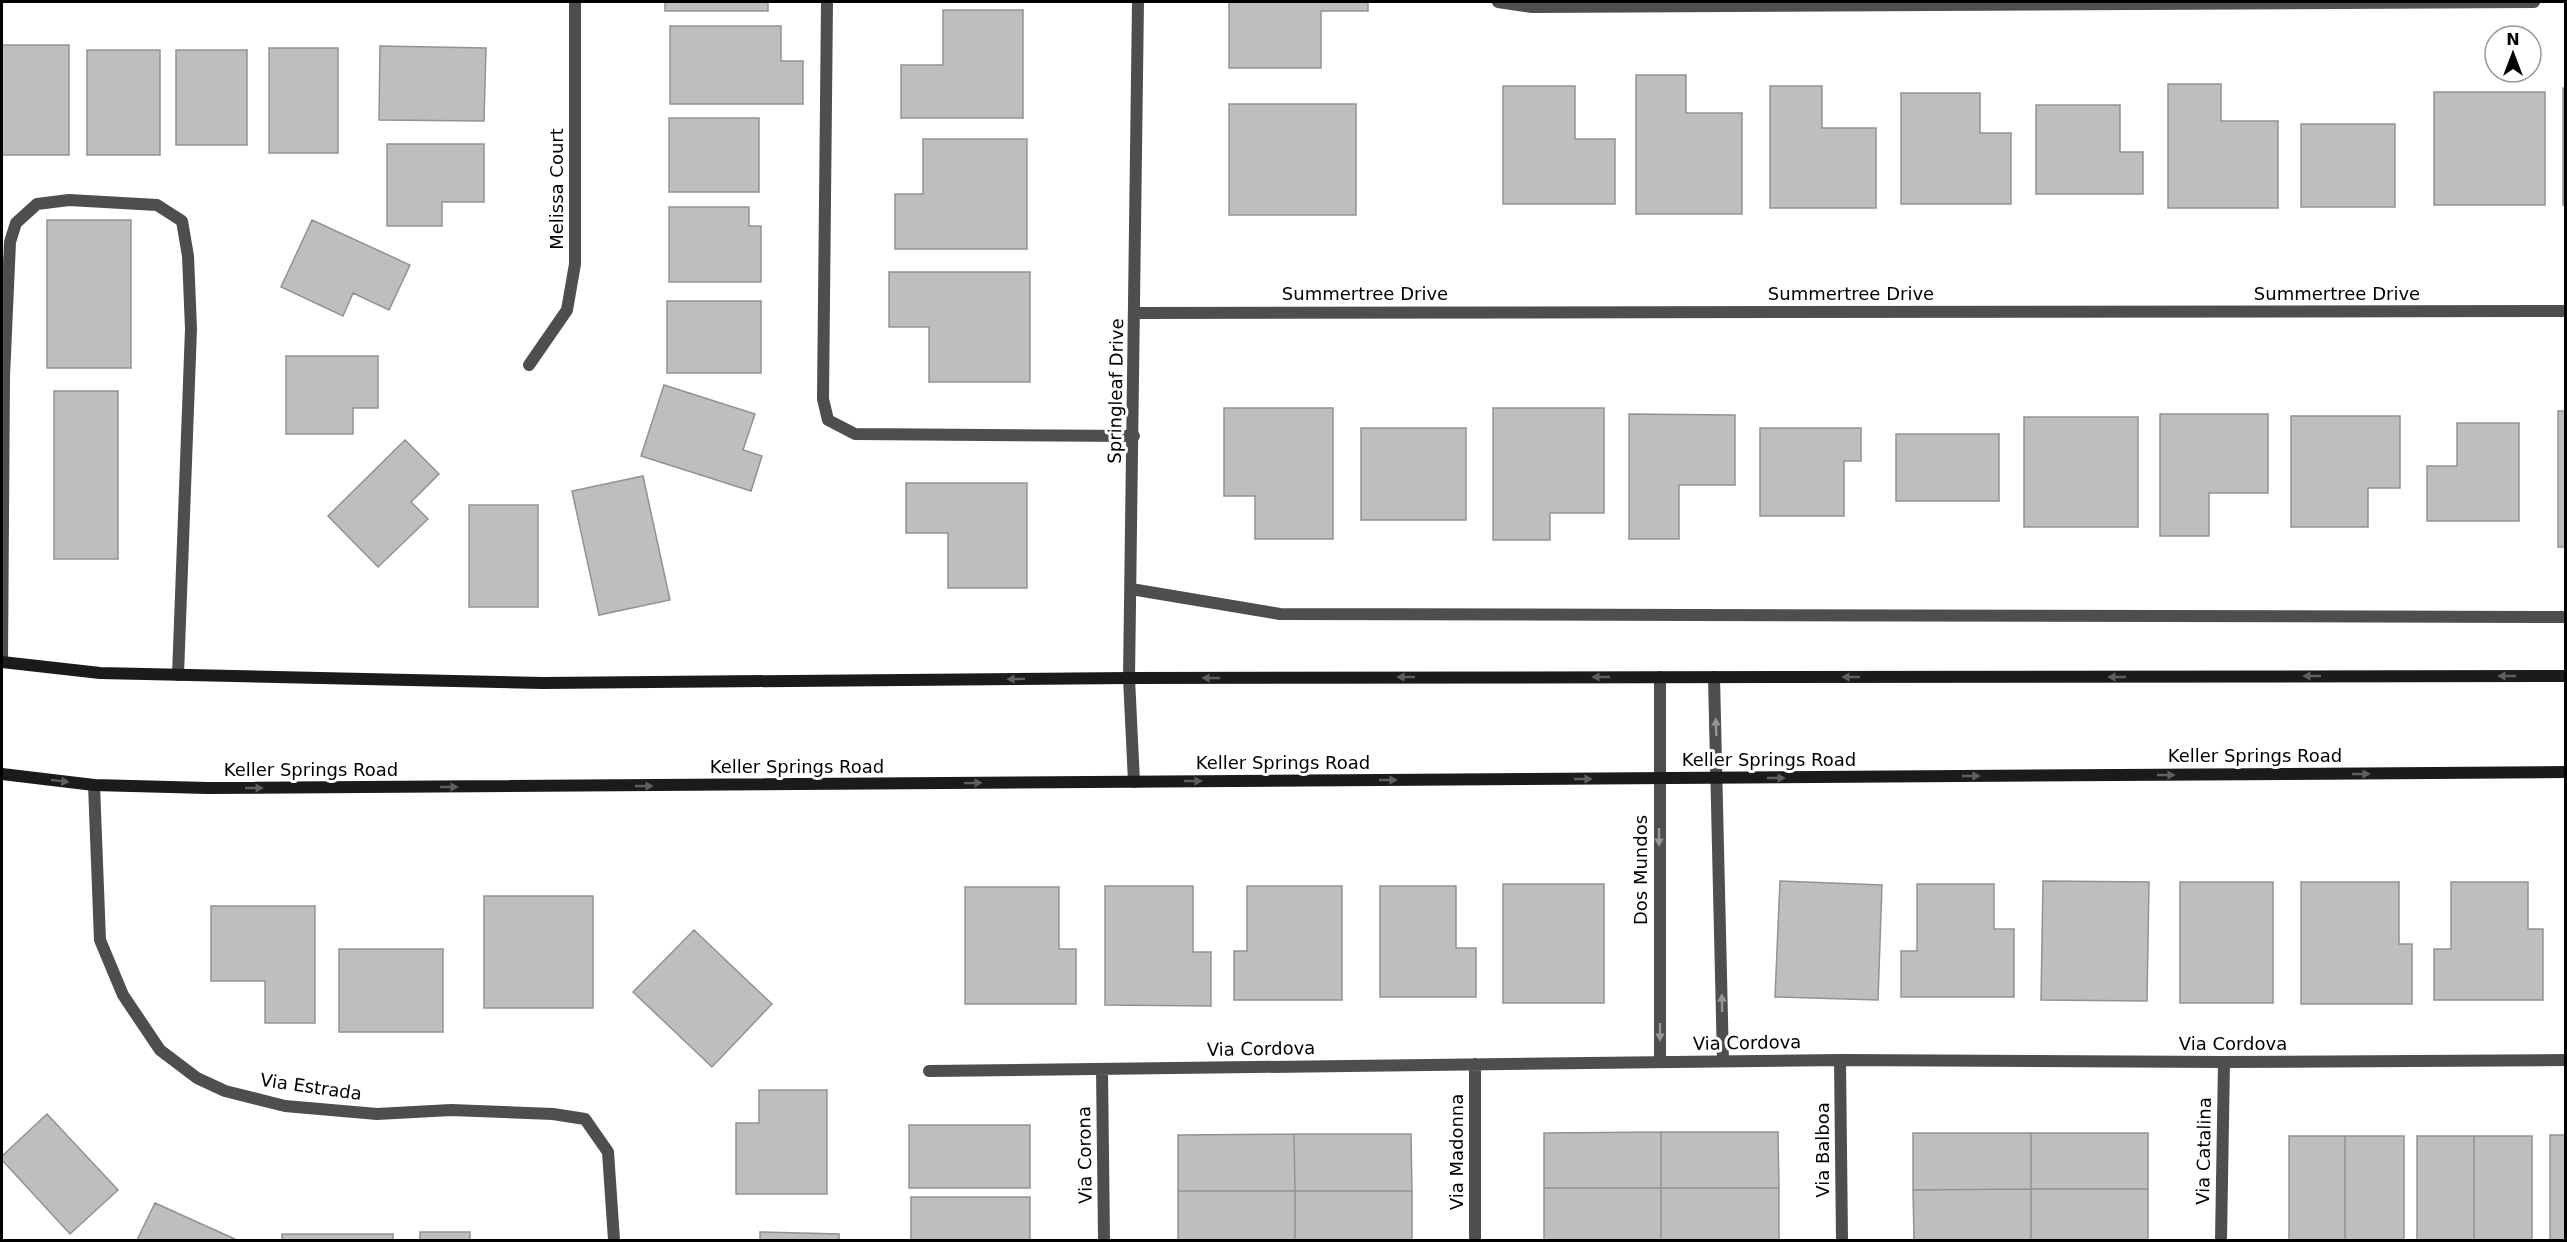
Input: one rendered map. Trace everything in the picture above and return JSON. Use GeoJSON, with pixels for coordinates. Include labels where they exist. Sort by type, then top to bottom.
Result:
{"type":"FeatureCollection","features":[{"type":"Feature","properties":{"kind":"main road"},"geometry":{"type":"LineString","coordinates":[[2,662],[100,673],[543,683],[1129,678],[2565,676]]}},
{"type":"Feature","properties":{"kind":"main road","name":"Keller Springs Road"},"geometry":{"type":"LineString","coordinates":[[2,774],[94,785],[218,788],[2565,772]]}},
{"type":"Feature","properties":{"kind":"street","name":"Melissa Court"},"geometry":{"type":"LineString","coordinates":[[530,365],[567,310],[574,264],[574,2]]}},
{"type":"Feature","properties":{"kind":"street"},"geometry":{"type":"LineString","coordinates":[[827,2],[823,399],[828,420],[855,435],[1134,436]]}},
{"type":"Feature","properties":{"kind":"street","name":"Springleaf Drive"},"geometry":{"type":"LineString","coordinates":[[1134,782],[1129,678],[1136,313],[1138,2]]}},
{"type":"Feature","properties":{"kind":"street"},"geometry":{"type":"LineString","coordinates":[[1498,2],[1532,7],[2534,2]]}},
{"type":"Feature","properties":{"kind":"street"},"geometry":{"type":"LineString","coordinates":[[2,662],[4,377],[10,242],[16,223],[37,204],[69,200],[157,206],[182,221],[188,256],[191,329],[178,675]]}},
{"type":"Feature","properties":{"kind":"street","name":"Summertree Drive"},"geometry":{"type":"LineString","coordinates":[[1136,313],[2565,312]]}},
{"type":"Feature","properties":{"kind":"street"},"geometry":{"type":"LineString","coordinates":[[1131,589],[1280,614],[2565,617]]}},
{"type":"Feature","properties":{"kind":"street","name":"Dos Mundos"},"geometry":{"type":"LineString","coordinates":[[1660,677],[1660,1062]]}},
{"type":"Feature","properties":{"kind":"street"},"geometry":{"type":"LineString","coordinates":[[1714,677],[1723,1061]]}},
{"type":"Feature","properties":{"kind":"street","name":"Via Estrada"},"geometry":{"type":"LineString","coordinates":[[94,785],[100,940],[123,995],[160,1050],[197,1078],[225,1091],[285,1106],[377,1114],[451,1110],[553,1114],[585,1119],[608,1152],[614,1240]]}},
{"type":"Feature","properties":{"kind":"street","name":"Via Cordova"},"geometry":{"type":"LineString","coordinates":[[929,1071],[1840,1060],[2224,1062],[2565,1060]]}},
{"type":"Feature","properties":{"kind":"street","name":"Via Balboa"},"geometry":{"type":"LineString","coordinates":[[1840,1060],[1842,1240]]}},
{"type":"Feature","properties":{"kind":"street","name":"Via Catalina"},"geometry":{"type":"LineString","coordinates":[[2221,1240],[2224,1062]]}},
{"type":"Feature","properties":{"kind":"street","name":"Via Madonna"},"geometry":{"type":"LineString","coordinates":[[1475,1064],[1475,1240]]}},
{"type":"Feature","properties":{"kind":"street","name":"Via Corona"},"geometry":{"type":"LineString","coordinates":[[1102,1069],[1104,1240]]}},
{"type":"Feature","properties":{"kind":"building"},"geometry":{"type":"Polygon","coordinates":[[[665,2],[768,2],[768,11],[665,11],[665,2]]]}},
{"type":"Feature","properties":{"kind":"building"},"geometry":{"type":"Polygon","coordinates":[[[1229,2],[1368,2],[1368,11],[1321,11],[1321,68],[1229,68],[1229,2]]]}},
{"type":"Feature","properties":{"kind":"building"},"geometry":{"type":"Polygon","coordinates":[[[943,10],[1023,10],[1023,118],[901,118],[901,65],[943,65],[943,10]]]}},
{"type":"Feature","properties":{"kind":"building"},"geometry":{"type":"Polygon","coordinates":[[[670,26],[781,26],[781,61],[803,61],[803,104],[670,104],[670,26]]]}},
{"type":"Feature","properties":{"kind":"building"},"geometry":{"type":"Polygon","coordinates":[[[2,45],[69,45],[69,155],[2,155],[2,45]]]}},
{"type":"Feature","properties":{"kind":"building"},"geometry":{"type":"Polygon","coordinates":[[[380,46],[486,48],[484,121],[379,120],[380,46]]]}},
{"type":"Feature","properties":{"kind":"building"},"geometry":{"type":"Polygon","coordinates":[[[269,48],[338,48],[338,153],[269,153],[269,48]]]}},
{"type":"Feature","properties":{"kind":"building"},"geometry":{"type":"Polygon","coordinates":[[[87,50],[160,50],[160,155],[87,155],[87,50]]]}},
{"type":"Feature","properties":{"kind":"building"},"geometry":{"type":"Polygon","coordinates":[[[176,50],[247,50],[247,145],[176,145],[176,50]]]}},
{"type":"Feature","properties":{"kind":"building"},"geometry":{"type":"Polygon","coordinates":[[[1636,75],[1686,75],[1686,113],[1742,113],[1742,214],[1636,214],[1636,75]]]}},
{"type":"Feature","properties":{"kind":"building"},"geometry":{"type":"Polygon","coordinates":[[[2168,84],[2221,84],[2221,121],[2278,121],[2278,208],[2168,208],[2168,84]]]}},
{"type":"Feature","properties":{"kind":"building"},"geometry":{"type":"Polygon","coordinates":[[[1503,86],[1575,86],[1575,139],[1615,139],[1615,204],[1503,204],[1503,86]]]}},
{"type":"Feature","properties":{"kind":"building"},"geometry":{"type":"Polygon","coordinates":[[[1770,86],[1822,86],[1822,128],[1876,128],[1876,208],[1770,208],[1770,86]]]}},
{"type":"Feature","properties":{"kind":"building"},"geometry":{"type":"Polygon","coordinates":[[[2563,88],[2566,88],[2566,205],[2563,205],[2563,88]]]}},
{"type":"Feature","properties":{"kind":"building"},"geometry":{"type":"Polygon","coordinates":[[[2434,92],[2545,92],[2545,205],[2434,205],[2434,92]]]}},
{"type":"Feature","properties":{"kind":"building"},"geometry":{"type":"Polygon","coordinates":[[[1901,93],[1980,93],[1980,133],[2011,133],[2011,204],[1901,204],[1901,93]]]}},
{"type":"Feature","properties":{"kind":"building"},"geometry":{"type":"Polygon","coordinates":[[[1229,104],[1356,104],[1356,215],[1229,215],[1229,104]]]}},
{"type":"Feature","properties":{"kind":"building"},"geometry":{"type":"Polygon","coordinates":[[[2036,105],[2120,105],[2120,152],[2143,152],[2143,194],[2036,194],[2036,105]]]}},
{"type":"Feature","properties":{"kind":"building"},"geometry":{"type":"Polygon","coordinates":[[[669,118],[759,118],[759,192],[669,192],[669,118]]]}},
{"type":"Feature","properties":{"kind":"building"},"geometry":{"type":"Polygon","coordinates":[[[2301,124],[2395,124],[2395,207],[2301,207],[2301,124]]]}},
{"type":"Feature","properties":{"kind":"building"},"geometry":{"type":"Polygon","coordinates":[[[923,139],[1027,139],[1027,249],[895,249],[895,194],[923,194],[923,139]]]}},
{"type":"Feature","properties":{"kind":"building"},"geometry":{"type":"Polygon","coordinates":[[[387,144],[484,144],[484,202],[442,202],[442,226],[387,226],[387,144]]]}},
{"type":"Feature","properties":{"kind":"building"},"geometry":{"type":"Polygon","coordinates":[[[669,207],[749,207],[749,226],[761,226],[761,282],[669,282],[669,207]]]}},
{"type":"Feature","properties":{"kind":"building"},"geometry":{"type":"Polygon","coordinates":[[[47,220],[131,220],[131,368],[47,368],[47,220]]]}},
{"type":"Feature","properties":{"kind":"building"},"geometry":{"type":"Polygon","coordinates":[[[312,220],[410,265],[389,310],[353,293],[343,316],[281,287],[312,220]]]}},
{"type":"Feature","properties":{"kind":"building"},"geometry":{"type":"Polygon","coordinates":[[[889,272],[1030,272],[1030,382],[929,382],[929,327],[889,327],[889,272]]]}},
{"type":"Feature","properties":{"kind":"building"},"geometry":{"type":"Polygon","coordinates":[[[667,301],[761,301],[761,373],[667,373],[667,301]]]}},
{"type":"Feature","properties":{"kind":"building"},"geometry":{"type":"Polygon","coordinates":[[[286,356],[378,356],[378,408],[353,408],[353,434],[286,434],[286,356]]]}},
{"type":"Feature","properties":{"kind":"building"},"geometry":{"type":"Polygon","coordinates":[[[664,385],[755,414],[743,450],[762,456],[751,491],[641,456],[664,385]]]}},
{"type":"Feature","properties":{"kind":"building"},"geometry":{"type":"Polygon","coordinates":[[[54,391],[118,391],[118,559],[54,559],[54,391]]]}},
{"type":"Feature","properties":{"kind":"building"},"geometry":{"type":"Polygon","coordinates":[[[1224,408],[1333,408],[1333,539],[1255,539],[1255,496],[1224,496],[1224,408]]]}},
{"type":"Feature","properties":{"kind":"building"},"geometry":{"type":"Polygon","coordinates":[[[1493,408],[1604,408],[1604,513],[1550,513],[1550,540],[1493,540],[1493,408]]]}},
{"type":"Feature","properties":{"kind":"building"},"geometry":{"type":"Polygon","coordinates":[[[2558,411],[2566,411],[2566,547],[2558,547],[2558,411]]]}},
{"type":"Feature","properties":{"kind":"building"},"geometry":{"type":"Polygon","coordinates":[[[1629,414],[1735,415],[1735,485],[1679,485],[1679,539],[1629,539],[1629,414]]]}},
{"type":"Feature","properties":{"kind":"building"},"geometry":{"type":"Polygon","coordinates":[[[2160,414],[2268,414],[2268,493],[2209,493],[2209,536],[2160,536],[2160,414]]]}},
{"type":"Feature","properties":{"kind":"building"},"geometry":{"type":"Polygon","coordinates":[[[2291,416],[2400,416],[2400,488],[2368,488],[2368,527],[2291,527],[2291,416]]]}},
{"type":"Feature","properties":{"kind":"building"},"geometry":{"type":"Polygon","coordinates":[[[2024,417],[2138,417],[2138,527],[2024,527],[2024,417]]]}},
{"type":"Feature","properties":{"kind":"building"},"geometry":{"type":"Polygon","coordinates":[[[2457,423],[2519,423],[2519,521],[2427,521],[2427,466],[2457,466],[2457,423]]]}},
{"type":"Feature","properties":{"kind":"building"},"geometry":{"type":"Polygon","coordinates":[[[1361,428],[1466,428],[1466,520],[1361,520],[1361,428]]]}},
{"type":"Feature","properties":{"kind":"building"},"geometry":{"type":"Polygon","coordinates":[[[1760,428],[1861,428],[1861,461],[1844,461],[1844,516],[1760,516],[1760,428]]]}},
{"type":"Feature","properties":{"kind":"building"},"geometry":{"type":"Polygon","coordinates":[[[1896,434],[1999,434],[1999,501],[1896,501],[1896,434]]]}},
{"type":"Feature","properties":{"kind":"building"},"geometry":{"type":"Polygon","coordinates":[[[405,440],[439,474],[411,502],[428,519],[378,567],[328,516],[405,440]]]}},
{"type":"Feature","properties":{"kind":"building"},"geometry":{"type":"Polygon","coordinates":[[[643,476],[670,600],[599,615],[572,491],[643,476]]]}},
{"type":"Feature","properties":{"kind":"building"},"geometry":{"type":"Polygon","coordinates":[[[906,483],[1027,483],[1027,588],[948,588],[948,533],[906,533],[906,483]]]}},
{"type":"Feature","properties":{"kind":"building"},"geometry":{"type":"Polygon","coordinates":[[[469,505],[538,505],[538,607],[469,607],[469,505]]]}},
{"type":"Feature","properties":{"kind":"building"},"geometry":{"type":"Polygon","coordinates":[[[1780,881],[1882,885],[1878,1000],[1775,997],[1780,881]]]}},
{"type":"Feature","properties":{"kind":"building"},"geometry":{"type":"Polygon","coordinates":[[[2043,881],[2149,882],[2147,1001],[2041,1000],[2043,881]]]}},
{"type":"Feature","properties":{"kind":"building"},"geometry":{"type":"Polygon","coordinates":[[[2180,882],[2273,882],[2273,1003],[2180,1003],[2180,882]]]}},
{"type":"Feature","properties":{"kind":"building"},"geometry":{"type":"Polygon","coordinates":[[[2301,882],[2399,882],[2399,944],[2412,944],[2412,1004],[2301,1004],[2301,882]]]}},
{"type":"Feature","properties":{"kind":"building"},"geometry":{"type":"Polygon","coordinates":[[[2451,882],[2528,882],[2528,929],[2543,929],[2543,1000],[2434,1000],[2434,949],[2451,949],[2451,882]]]}},
{"type":"Feature","properties":{"kind":"building"},"geometry":{"type":"Polygon","coordinates":[[[1503,884],[1604,884],[1604,1003],[1503,1003],[1503,884]]]}},
{"type":"Feature","properties":{"kind":"building"},"geometry":{"type":"Polygon","coordinates":[[[1917,884],[1994,884],[1994,929],[2014,929],[2014,997],[1901,997],[1901,951],[1917,951],[1917,884]]]}},
{"type":"Feature","properties":{"kind":"building"},"geometry":{"type":"Polygon","coordinates":[[[1105,886],[1193,886],[1193,952],[1211,952],[1211,1006],[1105,1005],[1105,886]]]}},
{"type":"Feature","properties":{"kind":"building"},"geometry":{"type":"Polygon","coordinates":[[[1247,886],[1342,886],[1342,1000],[1234,1000],[1234,951],[1247,951],[1247,886]]]}},
{"type":"Feature","properties":{"kind":"building"},"geometry":{"type":"Polygon","coordinates":[[[1380,886],[1456,886],[1456,948],[1476,948],[1476,997],[1380,997],[1380,886]]]}},
{"type":"Feature","properties":{"kind":"building"},"geometry":{"type":"Polygon","coordinates":[[[965,887],[1059,887],[1059,949],[1076,949],[1076,1004],[965,1004],[965,887]]]}},
{"type":"Feature","properties":{"kind":"building"},"geometry":{"type":"Polygon","coordinates":[[[484,896],[593,896],[593,1008],[484,1008],[484,896]]]}},
{"type":"Feature","properties":{"kind":"building"},"geometry":{"type":"Polygon","coordinates":[[[211,906],[315,906],[315,1023],[265,1023],[265,981],[211,981],[211,906]]]}},
{"type":"Feature","properties":{"kind":"building"},"geometry":{"type":"Polygon","coordinates":[[[694,930],[772,1004],[712,1067],[633,992],[694,930]]]}},
{"type":"Feature","properties":{"kind":"building"},"geometry":{"type":"Polygon","coordinates":[[[339,949],[443,949],[443,1032],[339,1032],[339,949]]]}},
{"type":"Feature","properties":{"kind":"building"},"geometry":{"type":"Polygon","coordinates":[[[759,1090],[827,1090],[827,1194],[736,1194],[736,1123],[759,1123],[759,1090]]]}},
{"type":"Feature","properties":{"kind":"building"},"geometry":{"type":"Polygon","coordinates":[[[47,1114],[118,1190],[70,1234],[2,1160],[2,1156],[47,1114]]]}},
{"type":"Feature","properties":{"kind":"building"},"geometry":{"type":"Polygon","coordinates":[[[909,1125],[1030,1125],[1030,1188],[909,1188],[909,1125]]]}},
{"type":"Feature","properties":{"kind":"building"},"geometry":{"type":"Polygon","coordinates":[[[1661,1132],[1661,1188],[1544,1188],[1544,1133],[1661,1132]]]}},
{"type":"Feature","properties":{"kind":"building"},"geometry":{"type":"Polygon","coordinates":[[[1661,1132],[1778,1132],[1779,1188],[1661,1188],[1661,1132]]]}},
{"type":"Feature","properties":{"kind":"building"},"geometry":{"type":"Polygon","coordinates":[[[1913,1133],[2031,1133],[2031,1189],[1913,1190],[1913,1133]]]}},
{"type":"Feature","properties":{"kind":"building"},"geometry":{"type":"Polygon","coordinates":[[[2031,1133],[2148,1133],[2148,1189],[2031,1189],[2031,1133]]]}},
{"type":"Feature","properties":{"kind":"building"},"geometry":{"type":"Polygon","coordinates":[[[1294,1134],[1411,1134],[1412,1191],[1295,1191],[1294,1134]]]}},
{"type":"Feature","properties":{"kind":"building"},"geometry":{"type":"Polygon","coordinates":[[[1294,1134],[1295,1191],[1178,1191],[1178,1135],[1294,1134]]]}},
{"type":"Feature","properties":{"kind":"building"},"geometry":{"type":"Polygon","coordinates":[[[2550,1135],[2566,1135],[2566,1240],[2550,1240],[2550,1135]]]}},
{"type":"Feature","properties":{"kind":"building"},"geometry":{"type":"Polygon","coordinates":[[[2289,1136],[2345,1136],[2345,1240],[2289,1240],[2289,1136]]]}},
{"type":"Feature","properties":{"kind":"building"},"geometry":{"type":"Polygon","coordinates":[[[2345,1136],[2404,1136],[2404,1240],[2345,1240],[2345,1136]]]}},
{"type":"Feature","properties":{"kind":"building"},"geometry":{"type":"Polygon","coordinates":[[[2417,1136],[2474,1136],[2474,1240],[2417,1240],[2417,1136]]]}},
{"type":"Feature","properties":{"kind":"building"},"geometry":{"type":"Polygon","coordinates":[[[2474,1136],[2532,1136],[2532,1240],[2474,1240],[2474,1136]]]}},
{"type":"Feature","properties":{"kind":"building"},"geometry":{"type":"Polygon","coordinates":[[[1544,1188],[1661,1188],[1661,1240],[1544,1240],[1544,1188]]]}},
{"type":"Feature","properties":{"kind":"building"},"geometry":{"type":"Polygon","coordinates":[[[1661,1188],[1779,1188],[1779,1240],[1661,1240],[1661,1188]]]}},
{"type":"Feature","properties":{"kind":"building"},"geometry":{"type":"Polygon","coordinates":[[[2031,1189],[2031,1240],[1914,1240],[1913,1190],[2031,1189]]]}},
{"type":"Feature","properties":{"kind":"building"},"geometry":{"type":"Polygon","coordinates":[[[2031,1189],[2148,1189],[2148,1240],[2031,1240],[2031,1189]]]}},
{"type":"Feature","properties":{"kind":"building"},"geometry":{"type":"Polygon","coordinates":[[[1178,1191],[1295,1191],[1295,1240],[1178,1240],[1178,1191]]]}},
{"type":"Feature","properties":{"kind":"building"},"geometry":{"type":"Polygon","coordinates":[[[1295,1191],[1412,1191],[1412,1240],[1295,1240],[1295,1191]]]}},
{"type":"Feature","properties":{"kind":"building"},"geometry":{"type":"Polygon","coordinates":[[[911,1197],[1030,1197],[1030,1240],[911,1240],[911,1197]]]}},
{"type":"Feature","properties":{"kind":"building"},"geometry":{"type":"Polygon","coordinates":[[[155,1203],[237,1240],[137,1240],[155,1203]]]}},
{"type":"Feature","properties":{"kind":"building"},"geometry":{"type":"Polygon","coordinates":[[[420,1232],[470,1232],[470,1240],[420,1240],[420,1232]]]}},
{"type":"Feature","properties":{"kind":"building"},"geometry":{"type":"Polygon","coordinates":[[[760,1232],[839,1234],[839,1240],[760,1240],[760,1232]]]}},
{"type":"Feature","properties":{"kind":"building"},"geometry":{"type":"Polygon","coordinates":[[[282,1234],[393,1234],[393,1240],[282,1240],[282,1234]]]}}]}
